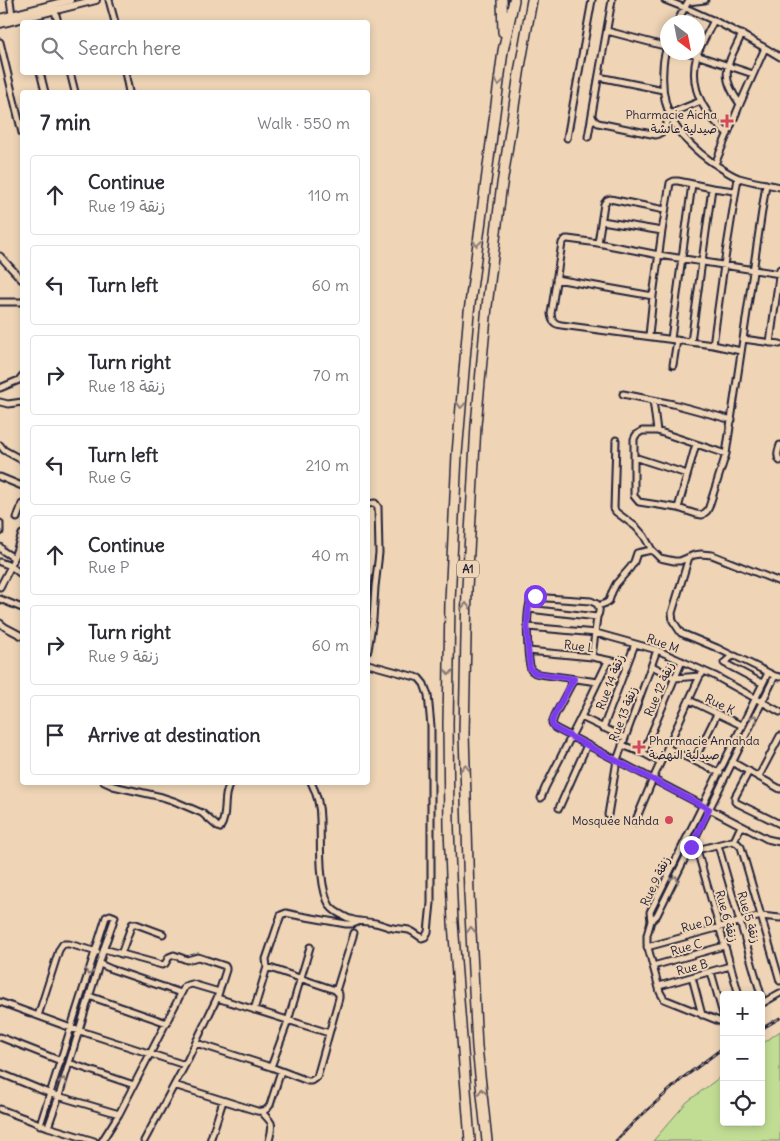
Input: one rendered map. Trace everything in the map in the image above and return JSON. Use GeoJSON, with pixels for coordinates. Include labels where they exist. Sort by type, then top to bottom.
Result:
{"type":"FeatureCollection","features":[{"type":"Feature","properties":{"kind":"highway"},"geometry":{"type":"LineString","coordinates":[[502,0],[503,51]]}},
{"type":"Feature","properties":{"kind":"highway","name":"A1"},"geometry":{"type":"LineString","coordinates":[[470,1141],[453,922],[449,828],[450,601],[457,454],[469,312],[503,51],[514,0]]}},
{"type":"Feature","properties":{"kind":"highway","name":"A1"},"geometry":{"type":"LineString","coordinates":[[487,1141],[477,1047],[469,894],[464,734],[467,588],[476,425],[487,306],[501,191],[532,0]]}},
{"type":"Feature","properties":{"kind":"street"},"geometry":{"type":"LineString","coordinates":[[10,0],[12,15]]}},
{"type":"Feature","properties":{"kind":"street"},"geometry":{"type":"LineString","coordinates":[[0,24],[25,18],[70,0]]}},
{"type":"Feature","properties":{"kind":"street"},"geometry":{"type":"LineString","coordinates":[[54,7],[96,0]]}},
{"type":"Feature","properties":{"kind":"street"},"geometry":{"type":"LineString","coordinates":[[109,0],[114,20]]}},
{"type":"Feature","properties":{"kind":"street"},"geometry":{"type":"LineString","coordinates":[[567,138],[592,0]]}},
{"type":"Feature","properties":{"kind":"street"},"geometry":{"type":"LineString","coordinates":[[588,137],[612,0]]}},
{"type":"Feature","properties":{"kind":"street"},"geometry":{"type":"LineString","coordinates":[[665,0],[687,3],[706,0]]}},
{"type":"Feature","properties":{"kind":"street"},"geometry":{"type":"LineString","coordinates":[[687,3],[780,57]]}},
{"type":"Feature","properties":{"kind":"street"},"geometry":{"type":"LineString","coordinates":[[681,15],[687,3]]}},
{"type":"Feature","properties":{"kind":"street"},"geometry":{"type":"LineString","coordinates":[[54,7],[57,20]]}},
{"type":"Feature","properties":{"kind":"street"},"geometry":{"type":"LineString","coordinates":[[0,18],[12,15],[25,18]]}},
{"type":"Feature","properties":{"kind":"street"},"geometry":{"type":"LineString","coordinates":[[705,40],[714,20]]}},
{"type":"Feature","properties":{"kind":"street"},"geometry":{"type":"LineString","coordinates":[[606,31],[660,44]]}},
{"type":"Feature","properties":{"kind":"street"},"geometry":{"type":"LineString","coordinates":[[740,104],[728,85],[728,66],[742,34]]}},
{"type":"Feature","properties":{"kind":"street"},"geometry":{"type":"LineString","coordinates":[[0,42],[20,126]]}},
{"type":"Feature","properties":{"kind":"street"},"geometry":{"type":"LineString","coordinates":[[715,164],[765,48]]}},
{"type":"Feature","properties":{"kind":"street"},"geometry":{"type":"LineString","coordinates":[[705,58],[753,74]]}},
{"type":"Feature","properties":{"kind":"street"},"geometry":{"type":"LineString","coordinates":[[664,60],[663,90],[670,115],[683,137],[700,154],[738,178],[780,187]]}},
{"type":"Feature","properties":{"kind":"street"},"geometry":{"type":"LineString","coordinates":[[697,60],[695,74],[696,86],[701,101],[708,114],[728,134]]}},
{"type":"Feature","properties":{"kind":"street"},"geometry":{"type":"LineString","coordinates":[[41,75],[44,90]]}},
{"type":"Feature","properties":{"kind":"street"},"geometry":{"type":"LineString","coordinates":[[71,75],[74,90]]}},
{"type":"Feature","properties":{"kind":"street"},"geometry":{"type":"LineString","coordinates":[[126,75],[129,90]]}},
{"type":"Feature","properties":{"kind":"street"},"geometry":{"type":"LineString","coordinates":[[599,77],[663,90]]}},
{"type":"Feature","properties":{"kind":"street"},"geometry":{"type":"LineString","coordinates":[[592,116],[598,122],[656,136],[662,132],[670,115],[701,101]]}},
{"type":"Feature","properties":{"kind":"street"},"geometry":{"type":"LineString","coordinates":[[712,344],[738,178]]}},
{"type":"Feature","properties":{"kind":"street"},"geometry":{"type":"LineString","coordinates":[[649,336],[670,183],[678,181],[735,191]]}},
{"type":"Feature","properties":{"kind":"street"},"geometry":{"type":"LineString","coordinates":[[673,366],[681,258],[692,184]]}},
{"type":"Feature","properties":{"kind":"street"},"geometry":{"type":"LineString","coordinates":[[726,454],[657,431],[644,431],[636,435],[634,439],[634,493],[637,501],[678,508],[702,515],[709,507],[726,454],[732,420],[766,184]]}},
{"type":"Feature","properties":{"kind":"street"},"geometry":{"type":"LineString","coordinates":[[691,342],[712,188]]}},
{"type":"Feature","properties":{"kind":"street"},"geometry":{"type":"LineString","coordinates":[[598,243],[604,204],[608,200],[665,210]]}},
{"type":"Feature","properties":{"kind":"street"},"geometry":{"type":"LineString","coordinates":[[602,221],[662,231]]}},
{"type":"Feature","properties":{"kind":"street"},"geometry":{"type":"LineString","coordinates":[[741,351],[712,344],[555,323],[551,314],[561,247],[564,241],[568,239],[598,243],[659,255],[780,274]]}},
{"type":"Feature","properties":{"kind":"street"},"geometry":{"type":"LineString","coordinates":[[0,256],[20,278]]}},
{"type":"Feature","properties":{"kind":"street"},"geometry":{"type":"LineString","coordinates":[[770,343],[780,269]]}},
{"type":"Feature","properties":{"kind":"street"},"geometry":{"type":"LineString","coordinates":[[556,279],[653,296]]}},
{"type":"Feature","properties":{"kind":"street"},"geometry":{"type":"LineString","coordinates":[[0,302],[20,302]]}},
{"type":"Feature","properties":{"kind":"street"},"geometry":{"type":"LineString","coordinates":[[743,339],[780,344]]}},
{"type":"Feature","properties":{"kind":"street"},"geometry":{"type":"LineString","coordinates":[[0,388],[20,379]]}},
{"type":"Feature","properties":{"kind":"street"},"geometry":{"type":"LineString","coordinates":[[623,394],[732,420]]}},
{"type":"Feature","properties":{"kind":"street"},"geometry":{"type":"LineString","coordinates":[[653,400],[657,431]]}},
{"type":"Feature","properties":{"kind":"street"},"geometry":{"type":"LineString","coordinates":[[0,402],[8,404],[20,402]]}},
{"type":"Feature","properties":{"kind":"street"},"geometry":{"type":"LineString","coordinates":[[616,440],[614,508],[616,512],[644,536],[652,550],[660,558],[680,561],[701,554],[712,556],[780,582]]}},
{"type":"Feature","properties":{"kind":"street"},"geometry":{"type":"LineString","coordinates":[[678,508],[696,444]]}},
{"type":"Feature","properties":{"kind":"street"},"geometry":{"type":"LineString","coordinates":[[0,445],[4,450],[20,459]]}},
{"type":"Feature","properties":{"kind":"street"},"geometry":{"type":"LineString","coordinates":[[780,445],[777,451],[780,461]]}},
{"type":"Feature","properties":{"kind":"street"},"geometry":{"type":"LineString","coordinates":[[634,457],[687,474]]}},
{"type":"Feature","properties":{"kind":"street"},"geometry":{"type":"LineString","coordinates":[[0,477],[20,485]]}},
{"type":"Feature","properties":{"kind":"street"},"geometry":{"type":"LineString","coordinates":[[370,504],[375,503],[378,508],[379,553],[370,638]]}},
{"type":"Feature","properties":{"kind":"street"},"geometry":{"type":"LineString","coordinates":[[17,518],[20,510]]}},
{"type":"Feature","properties":{"kind":"street"},"geometry":{"type":"LineString","coordinates":[[0,523],[0,532]]}},
{"type":"Feature","properties":{"kind":"street"},"geometry":{"type":"LineString","coordinates":[[0,586],[11,566],[20,540]]}},
{"type":"Feature","properties":{"kind":"street"},"geometry":{"type":"LineString","coordinates":[[0,547],[14,558]]}},
{"type":"Feature","properties":{"kind":"street"},"geometry":{"type":"LineString","coordinates":[[598,606],[610,600],[616,584],[630,568],[637,553],[652,550]]}},
{"type":"Feature","properties":{"kind":"street"},"geometry":{"type":"LineString","coordinates":[[689,557],[672,613],[673,622],[681,633],[718,648],[768,673]]}},
{"type":"Feature","properties":{"kind":"street"},"geometry":{"type":"LineString","coordinates":[[0,562],[11,566],[20,574]]}},
{"type":"Feature","properties":{"kind":"street"},"geometry":{"type":"LineString","coordinates":[[592,657],[600,612],[595,602],[532,597],[528,609],[530,669],[540,674],[598,682]]}},
{"type":"Feature","properties":{"kind":"street"},"geometry":{"type":"LineString","coordinates":[[0,599],[20,607]]}},
{"type":"Feature","properties":{"kind":"street"},"geometry":{"type":"LineString","coordinates":[[528,609],[598,617]]}},
{"type":"Feature","properties":{"kind":"street"},"geometry":{"type":"LineString","coordinates":[[0,623],[20,635]]}},
{"type":"Feature","properties":{"kind":"street","name":"Rue M"},"geometry":{"type":"LineString","coordinates":[[528,627],[596,633],[657,650],[682,661],[702,674],[715,676],[780,712]]}},
{"type":"Feature","properties":{"kind":"street","name":"Rue 14 زنقة"},"geometry":{"type":"LineString","coordinates":[[603,728],[635,644]]}},
{"type":"Feature","properties":{"kind":"street","name":"Rue 13 زنقة"},"geometry":{"type":"LineString","coordinates":[[608,815],[617,760],[657,650]]}},
{"type":"Feature","properties":{"kind":"street","name":"Rue L"},"geometry":{"type":"LineString","coordinates":[[528,651],[592,657],[627,664]]}},
{"type":"Feature","properties":{"kind":"street"},"geometry":{"type":"LineString","coordinates":[[736,657],[724,663],[762,683]]}},
{"type":"Feature","properties":{"kind":"street"},"geometry":{"type":"LineString","coordinates":[[541,798],[608,661]]}},
{"type":"Feature","properties":{"kind":"street","name":"Rue 12 زنقة"},"geometry":{"type":"LineString","coordinates":[[643,753],[682,661]]}},
{"type":"Feature","properties":{"kind":"street"},"geometry":{"type":"LineString","coordinates":[[312,785],[319,806],[320,858],[326,894],[330,905],[342,916],[359,922],[409,930],[424,938],[428,934],[431,903],[431,726],[428,695],[424,684],[419,678],[370,665]]}},
{"type":"Feature","properties":{"kind":"street"},"geometry":{"type":"LineString","coordinates":[[652,666],[675,678],[702,674]]}},
{"type":"Feature","properties":{"kind":"street","name":"Rue 9 زنقة"},"geometry":{"type":"LineString","coordinates":[[651,921],[657,915],[762,702],[777,676],[768,673],[762,683],[743,726],[650,912],[651,921],[647,935],[648,947],[664,999],[702,1015]]}},
{"type":"Feature","properties":{"kind":"street"},"geometry":{"type":"LineString","coordinates":[[634,822],[652,779],[702,674]]}},
{"type":"Feature","properties":{"kind":"street"},"geometry":{"type":"LineString","coordinates":[[574,679],[552,723],[558,730],[741,826],[767,839],[780,842]]}},
{"type":"Feature","properties":{"kind":"street","name":"Rue K"},"geometry":{"type":"LineString","coordinates":[[689,700],[743,726]]}},
{"type":"Feature","properties":{"kind":"street"},"geometry":{"type":"LineString","coordinates":[[694,761],[717,714]]}},
{"type":"Feature","properties":{"kind":"street"},"geometry":{"type":"LineString","coordinates":[[581,718],[625,738]]}},
{"type":"Feature","properties":{"kind":"street"},"geometry":{"type":"LineString","coordinates":[[759,776],[780,736]]}},
{"type":"Feature","properties":{"kind":"street"},"geometry":{"type":"LineString","coordinates":[[559,808],[588,745]]}},
{"type":"Feature","properties":{"kind":"street"},"geometry":{"type":"LineString","coordinates":[[622,745],[660,762]]}},
{"type":"Feature","properties":{"kind":"street"},"geometry":{"type":"LineString","coordinates":[[667,748],[720,773]]}},
{"type":"Feature","properties":{"kind":"street"},"geometry":{"type":"LineString","coordinates":[[732,762],[780,789]]}},
{"type":"Feature","properties":{"kind":"street"},"geometry":{"type":"LineString","coordinates":[[748,771],[735,797],[735,802],[780,824]]}},
{"type":"Feature","properties":{"kind":"street"},"geometry":{"type":"LineString","coordinates":[[111,785],[174,801],[202,813],[220,828],[224,818],[226,792],[230,785]]}},
{"type":"Feature","properties":{"kind":"street"},"geometry":{"type":"LineString","coordinates":[[734,842],[741,826]]}},
{"type":"Feature","properties":{"kind":"street"},"geometry":{"type":"LineString","coordinates":[[691,847],[697,850],[734,842],[739,844],[780,981]]}},
{"type":"Feature","properties":{"kind":"street","name":"Rue 5 زنقة"},"geometry":{"type":"LineString","coordinates":[[718,845],[760,991]]}},
{"type":"Feature","properties":{"kind":"street","name":"Rue 6 زنقة"},"geometry":{"type":"LineString","coordinates":[[697,850],[738,991]]}},
{"type":"Feature","properties":{"kind":"street"},"geometry":{"type":"LineString","coordinates":[[254,1010],[267,967],[266,960],[282,913],[350,924],[359,922]]}},
{"type":"Feature","properties":{"kind":"street"},"geometry":{"type":"LineString","coordinates":[[40,1125],[106,917],[108,915],[114,916],[48,1127]]}},
{"type":"Feature","properties":{"kind":"street"},"geometry":{"type":"LineString","coordinates":[[335,922],[342,916]]}},
{"type":"Feature","properties":{"kind":"street","name":"Rue D"},"geometry":{"type":"LineString","coordinates":[[648,947],[761,916],[780,918]]}},
{"type":"Feature","properties":{"kind":"street"},"geometry":{"type":"LineString","coordinates":[[121,954],[132,924],[163,934]]}},
{"type":"Feature","properties":{"kind":"street"},"geometry":{"type":"LineString","coordinates":[[103,927],[110,929]]}},
{"type":"Feature","properties":{"kind":"street"},"geometry":{"type":"LineString","coordinates":[[336,991],[354,934]]}},
{"type":"Feature","properties":{"kind":"street"},"geometry":{"type":"LineString","coordinates":[[38,1016],[60,947],[65,944],[95,952],[103,951],[121,954],[162,965],[174,955],[187,960],[198,958],[225,966],[226,970],[217,998],[185,1065],[144,1141]]}},
{"type":"Feature","properties":{"kind":"street","name":"Rue C"},"geometry":{"type":"LineString","coordinates":[[653,966],[724,946]]}},
{"type":"Feature","properties":{"kind":"street"},"geometry":{"type":"LineString","coordinates":[[271,1067],[288,1021],[310,947]]}},
{"type":"Feature","properties":{"kind":"street"},"geometry":{"type":"LineString","coordinates":[[100,964],[181,993]]}},
{"type":"Feature","properties":{"kind":"street","name":"Rue B"},"geometry":{"type":"LineString","coordinates":[[659,986],[730,966]]}},
{"type":"Feature","properties":{"kind":"street"},"geometry":{"type":"LineString","coordinates":[[196,1043],[308,1081],[314,1080],[318,1074],[339,994],[336,991],[267,967]]}},
{"type":"Feature","properties":{"kind":"street"},"geometry":{"type":"LineString","coordinates":[[711,972],[720,1004]]}},
{"type":"Feature","properties":{"kind":"street"},"geometry":{"type":"LineString","coordinates":[[692,977],[702,1015],[720,1022]]}},
{"type":"Feature","properties":{"kind":"street"},"geometry":{"type":"LineString","coordinates":[[102,1141],[151,1054],[185,986],[192,984],[219,992]]}},
{"type":"Feature","properties":{"kind":"street"},"geometry":{"type":"LineString","coordinates":[[765,1002],[780,993]]}},
{"type":"Feature","properties":{"kind":"street"},"geometry":{"type":"LineString","coordinates":[[89,996],[167,1022]]}},
{"type":"Feature","properties":{"kind":"street"},"geometry":{"type":"LineString","coordinates":[[217,998],[329,1033]]}},
{"type":"Feature","properties":{"kind":"street"},"geometry":{"type":"LineString","coordinates":[[0,1002],[71,1028],[185,1065]]}},
{"type":"Feature","properties":{"kind":"street"},"geometry":{"type":"LineString","coordinates":[[0,1037],[61,1061]]}},
{"type":"Feature","properties":{"kind":"street"},"geometry":{"type":"LineString","coordinates":[[69,1063],[134,1085]]}},
{"type":"Feature","properties":{"kind":"street"},"geometry":{"type":"LineString","coordinates":[[262,1112],[270,1104],[282,1071]]}},
{"type":"Feature","properties":{"kind":"street"},"geometry":{"type":"LineString","coordinates":[[0,1073],[51,1094],[118,1114]]}},
{"type":"Feature","properties":{"kind":"street"},"geometry":{"type":"LineString","coordinates":[[174,1085],[262,1112],[271,1122],[272,1126],[269,1141]]}},
{"type":"Feature","properties":{"kind":"street"},"geometry":{"type":"LineString","coordinates":[[210,1141],[223,1101]]}},
{"type":"Feature","properties":{"kind":"street"},"geometry":{"type":"LineString","coordinates":[[0,1108],[40,1125],[94,1141]]}},
{"type":"Feature","properties":{"kind":"green space"},"geometry":{"type":"Polygon","coordinates":[[[780,1031],[780,1141],[653,1141],[687,1102],[720,1077],[720,1126],[765,1126],[765,1042],[780,1031]]]}},
{"type":"Feature","properties":{"kind":"railway"},"geometry":{"type":"LineString","coordinates":[[765,1027],[780,1018]]}},
{"type":"Feature","properties":{"kind":"railway"},"geometry":{"type":"LineString","coordinates":[[616,1141],[683,1078],[720,1050]]}},
{"type":"Feature","properties":{"kind":"place","name":"Pharmacie Aicha صيدلية عائشة"},"geometry":{"type":"Point","coordinates":[727,121]}},
{"type":"Feature","properties":{"kind":"place","name":"Pharmacie Annahda صيدلية النهضة"},"geometry":{"type":"Point","coordinates":[639,747]}},
{"type":"Feature","properties":{"kind":"place","name":"Mosquée Nahda"},"geometry":{"type":"Point","coordinates":[669,820]}},
{"type":"Feature","properties":{"kind":"route"},"geometry":{"type":"LineString","coordinates":[[535,596],[531,599],[528,609],[530,669],[535,673],[574,679],[555,714],[553,726],[709,809],[691,847]]}}]}
